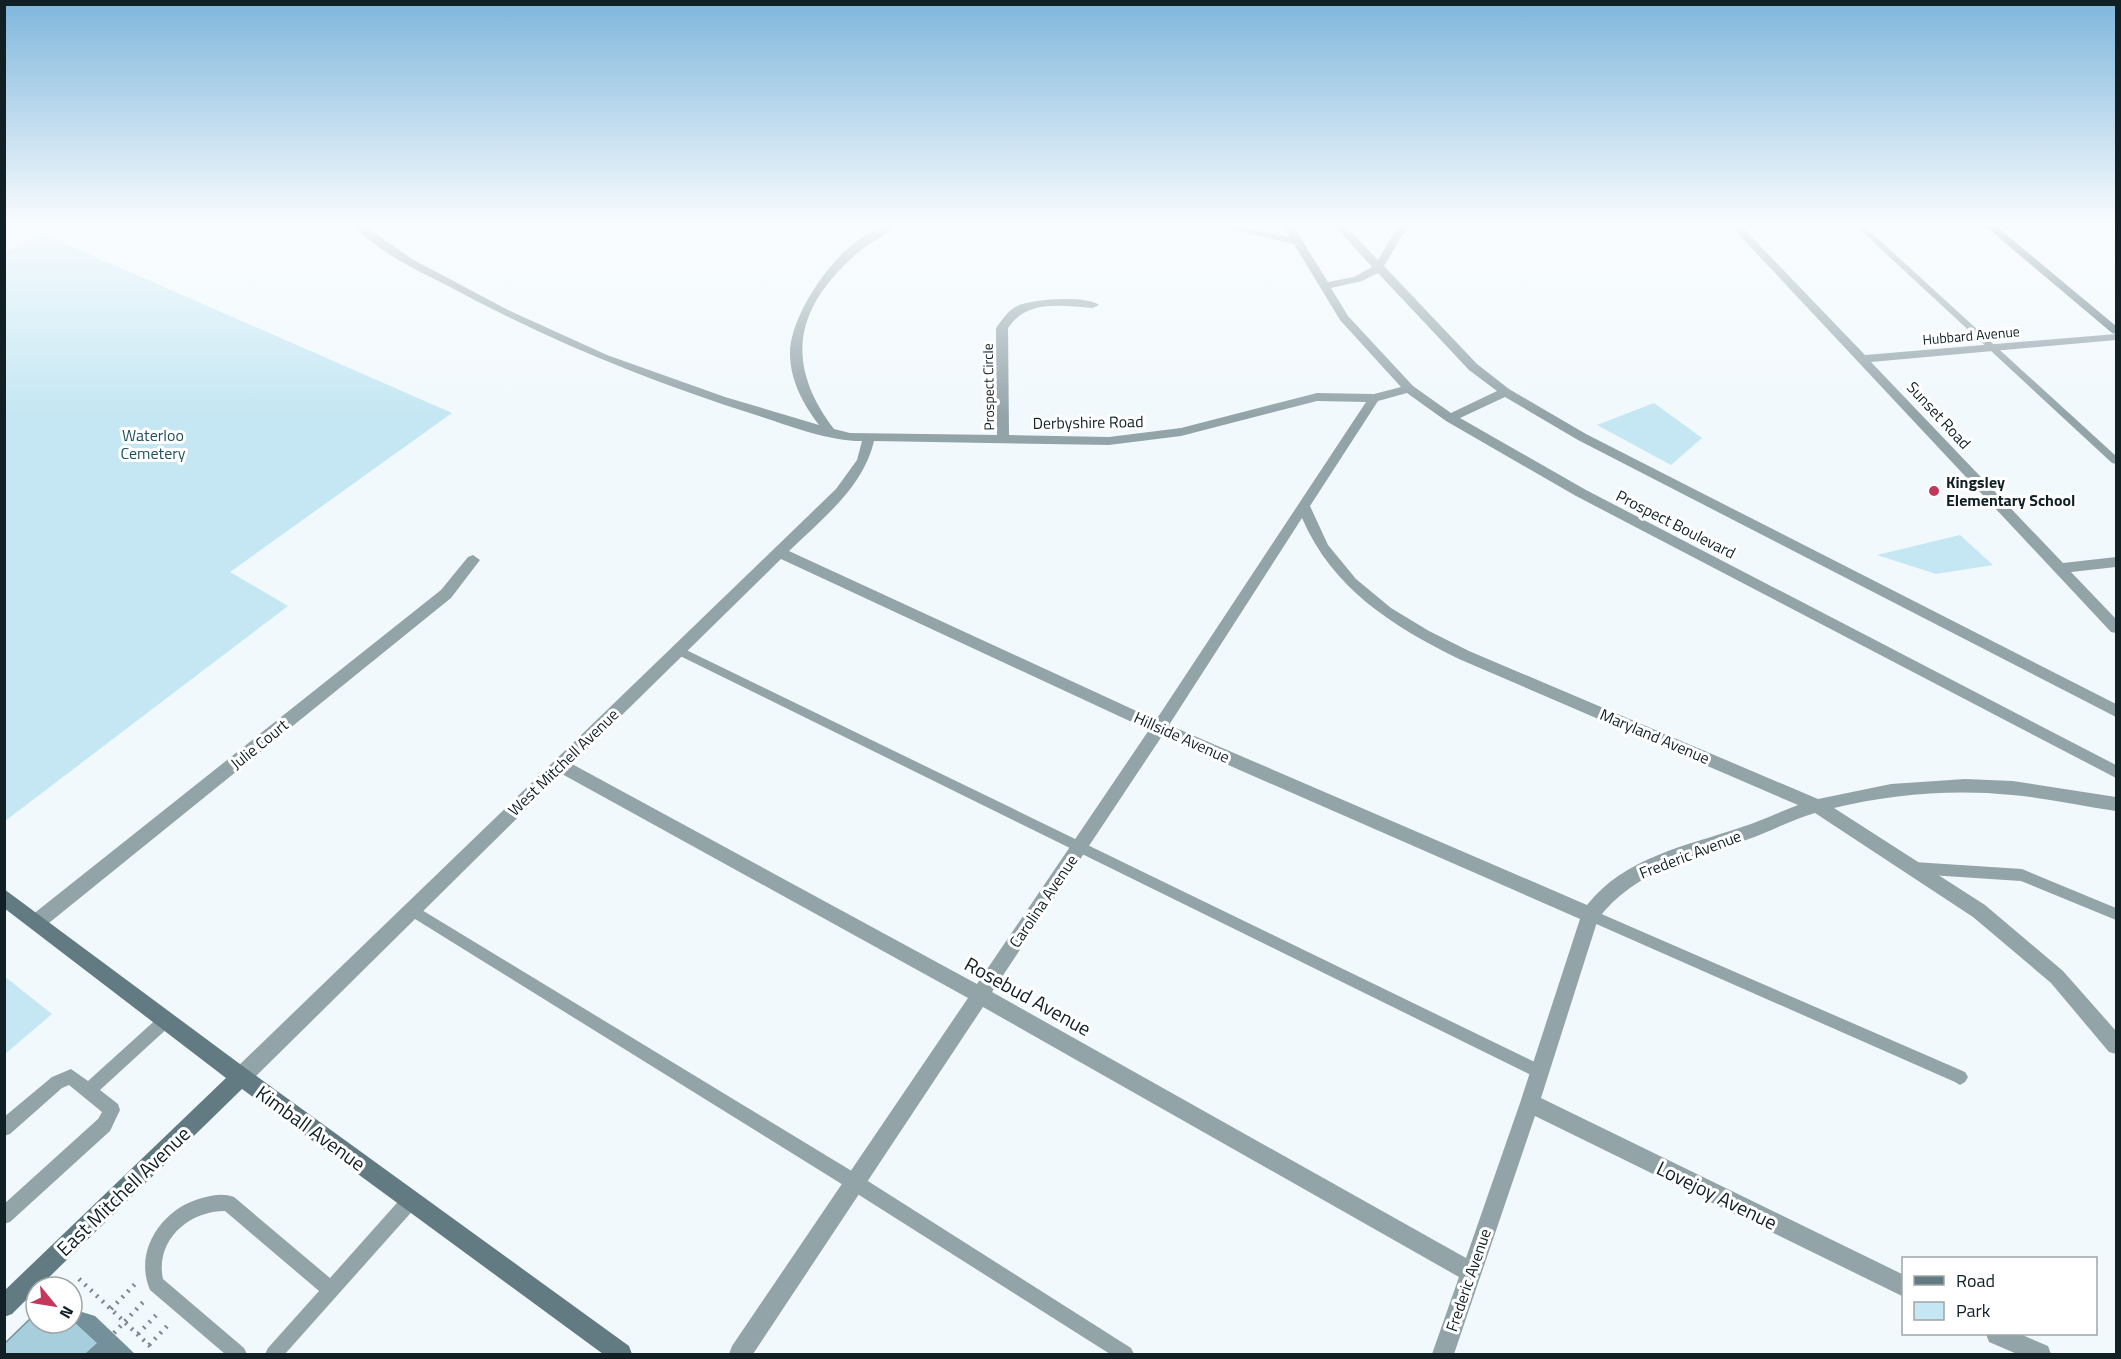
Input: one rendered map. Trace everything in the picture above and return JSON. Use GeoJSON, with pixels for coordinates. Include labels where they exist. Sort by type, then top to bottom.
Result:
{"type":"FeatureCollection","features":[{"type":"Feature","properties":{"kind":"main road"},"geometry":{"type":"LineString","coordinates":[[2066,289],[2116,331]]}},
{"type":"Feature","properties":{"kind":"main road","name":"Kimball Avenue"},"geometry":{"type":"LineString","coordinates":[[4,897],[241,1077],[621,1354]]}},
{"type":"Feature","properties":{"kind":"main road","name":"East Mitchell Avenue"},"geometry":{"type":"LineString","coordinates":[[4,1306],[241,1077]]}},
{"type":"Feature","properties":{"kind":"street"},"geometry":{"type":"LineString","coordinates":[[458,289],[603,357],[721,400],[831,433]]}},
{"type":"Feature","properties":{"kind":"street"},"geometry":{"type":"LineString","coordinates":[[819,289],[803,319],[796,358],[799,377],[811,404],[831,433]]}},
{"type":"Feature","properties":{"kind":"street","name":"Prospect Boulevard"},"geometry":{"type":"LineString","coordinates":[[1326,289],[1344,318],[1409,389],[1450,418],[1581,493],[2116,772]]}},
{"type":"Feature","properties":{"kind":"street"},"geometry":{"type":"LineString","coordinates":[[1399,289],[1473,367],[1505,392],[1582,437],[2116,711]]}},
{"type":"Feature","properties":{"kind":"street","name":"Sunset Road"},"geometry":{"type":"LineString","coordinates":[[1798,289],[2116,628]]}},
{"type":"Feature","properties":{"kind":"street","name":"Prospect Circle"},"geometry":{"type":"LineString","coordinates":[[1003,439],[1002,328],[1007,318],[1028,305],[1093,305]]}},
{"type":"Feature","properties":{"kind":"street","name":"Hubbard Avenue"},"geometry":{"type":"LineString","coordinates":[[1865,359],[2116,337]]}},
{"type":"Feature","properties":{"kind":"street","name":"Derbyshire Road"},"geometry":{"type":"LineString","coordinates":[[831,433],[869,438],[1109,441],[1181,432],[1317,397],[1374,398],[1409,389]]}},
{"type":"Feature","properties":{"kind":"street"},"geometry":{"type":"LineString","coordinates":[[1450,418],[1505,392]]}},
{"type":"Feature","properties":{"kind":"street"},"geometry":{"type":"LineString","coordinates":[[1303,506],[1374,398]]}},
{"type":"Feature","properties":{"kind":"street","name":"West Mitchell Avenue"},"geometry":{"type":"LineString","coordinates":[[241,1077],[854,476],[863,461],[869,438]]}},
{"type":"Feature","properties":{"kind":"street","name":"Carolina Avenue"},"geometry":{"type":"LineString","coordinates":[[740,1354],[1159,728],[1303,506]]}},
{"type":"Feature","properties":{"kind":"street","name":"Maryland Avenue"},"geometry":{"type":"LineString","coordinates":[[1303,506],[1323,548],[1377,604],[1429,638],[1816,805],[1979,911],[2056,977],[2116,1045]]}},
{"type":"Feature","properties":{"kind":"street","name":"Hillside Avenue"},"geometry":{"type":"LineString","coordinates":[[778,552],[1159,728],[1590,915]]}},
{"type":"Feature","properties":{"kind":"street","name":"Julie Court"},"geometry":{"type":"LineString","coordinates":[[38,921],[446,594],[473,560]]}},
{"type":"Feature","properties":{"kind":"street"},"geometry":{"type":"LineString","coordinates":[[2059,568],[2116,562]]}},
{"type":"Feature","properties":{"kind":"street","name":"Rosebud Avenue"},"geometry":{"type":"LineString","coordinates":[[560,765],[980,995],[1470,1272]]}},
{"type":"Feature","properties":{"kind":"street","name":"Frederic Avenue"},"geometry":{"type":"LineString","coordinates":[[1443,1354],[1530,1103],[1590,915],[1611,891],[1632,876],[1656,864],[1767,826],[1816,805],[1891,790],[1970,786],[2014,788],[2116,804]]}},
{"type":"Feature","properties":{"kind":"street","name":"Lovejoy Avenue"},"geometry":{"type":"LineString","coordinates":[[1530,1103],[1902,1286]]}},
{"type":"Feature","properties":{"kind":"street"},"geometry":{"type":"LineString","coordinates":[[1999,1335],[2040,1354]]}},
{"type":"Feature","properties":{"kind":"lane"},"geometry":{"type":"LineString","coordinates":[[1930,289],[2116,461]]}},
{"type":"Feature","properties":{"kind":"lane"},"geometry":{"type":"LineString","coordinates":[[678,650],[1540,1072]]}},
{"type":"Feature","properties":{"kind":"lane"},"geometry":{"type":"LineString","coordinates":[[1914,868],[2022,875],[2116,914]]}},
{"type":"Feature","properties":{"kind":"lane"},"geometry":{"type":"LineString","coordinates":[[412,910],[854,1182],[1125,1354]]}},
{"type":"Feature","properties":{"kind":"lane"},"geometry":{"type":"LineString","coordinates":[[1590,915],[1960,1077]]}},
{"type":"Feature","properties":{"kind":"lane"},"geometry":{"type":"LineString","coordinates":[[88,1091],[166,1020]]}},
{"type":"Feature","properties":{"kind":"lane"},"geometry":{"type":"LineString","coordinates":[[4,1128],[57,1082],[71,1077],[112,1110],[104,1125],[4,1216]]}},
{"type":"Feature","properties":{"kind":"lane"},"geometry":{"type":"LineString","coordinates":[[274,1354],[410,1201]]}},
{"type":"Feature","properties":{"kind":"lane"},"geometry":{"type":"LineString","coordinates":[[238,1354],[156,1284],[152,1274],[151,1262],[155,1249],[162,1236],[183,1215],[206,1203],[228,1203],[331,1290]]}},
{"type":"Feature","properties":{"kind":"path"},"geometry":{"type":"LineString","coordinates":[[84,1284],[151,1347],[172,1320]]}},
{"type":"Feature","properties":{"kind":"path"},"geometry":{"type":"LineString","coordinates":[[111,1309],[135,1285]]}},
{"type":"Feature","properties":{"kind":"path"},"geometry":{"type":"LineString","coordinates":[[114,1333],[147,1299]]}},
{"type":"Feature","properties":{"kind":"path"},"geometry":{"type":"LineString","coordinates":[[138,1334],[161,1310]]}},
{"type":"Feature","properties":{"kind":"green space","name":"Waterloo Cemetery"},"geometry":{"type":"Polygon","coordinates":[[[5,289],[170,289],[452,413],[230,572],[288,606],[5,821],[5,289]]]}},
{"type":"Feature","properties":{"kind":"green space"},"geometry":{"type":"Polygon","coordinates":[[[1654,403],[1702,438],[1671,465],[1597,425],[1654,403]]]}},
{"type":"Feature","properties":{"kind":"green space"},"geometry":{"type":"Polygon","coordinates":[[[1960,535],[1993,565],[1936,574],[1877,555],[1960,535]]]}},
{"type":"Feature","properties":{"kind":"green space"},"geometry":{"type":"Polygon","coordinates":[[[4,976],[52,1014],[5,1054],[4,1054],[4,976]]]}},
{"type":"Feature","properties":{"kind":"building"},"geometry":{"type":"Polygon","coordinates":[[[24,1325],[24,1335],[84,1335],[84,1330],[98,1343],[86,1354],[4,1354],[4,1344],[24,1325]]]}},
{"type":"Feature","properties":{"kind":"place","name":"Kingsley Elementary School"},"geometry":{"type":"Point","coordinates":[1934,491]}}]}
